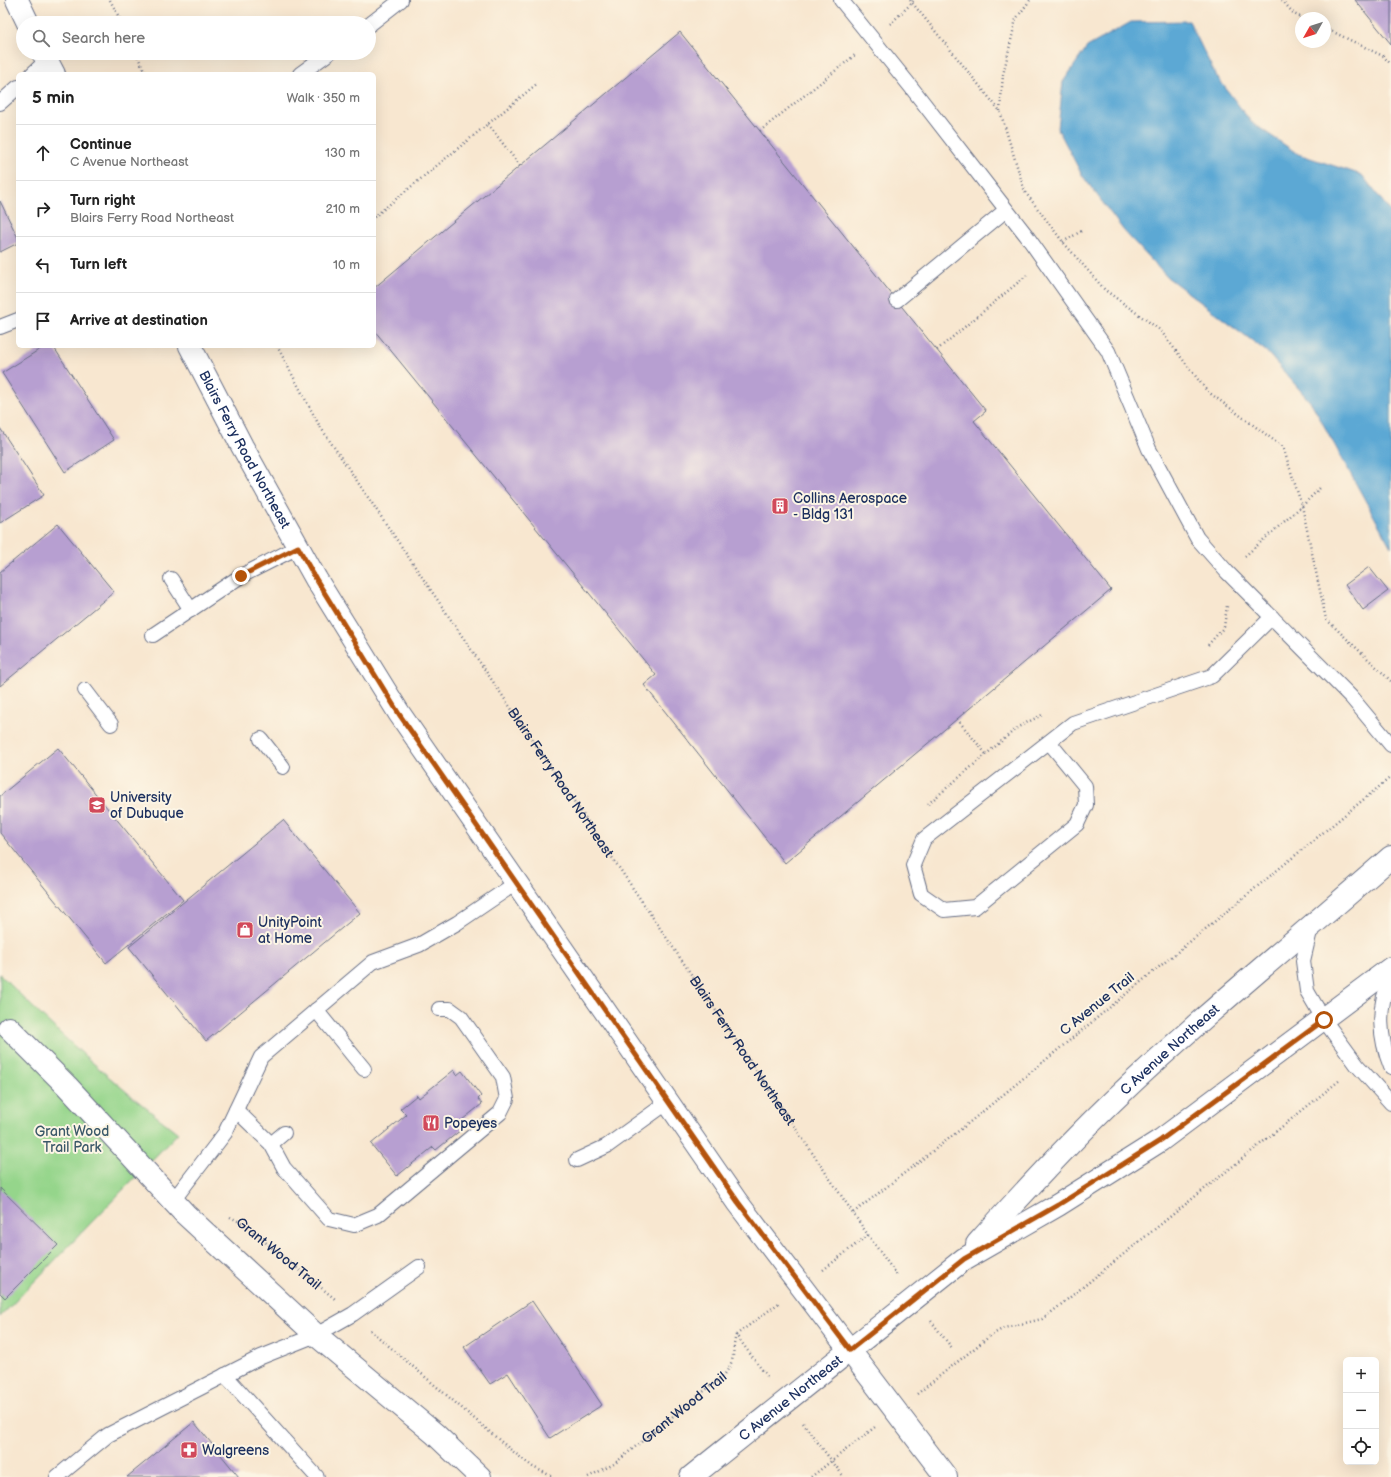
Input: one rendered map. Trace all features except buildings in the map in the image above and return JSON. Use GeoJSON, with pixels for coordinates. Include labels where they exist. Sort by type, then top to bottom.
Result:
{"type":"FeatureCollection","features":[{"type":"Feature","properties":{"kind":"main road"},"geometry":{"type":"LineString","coordinates":[[17,0],[25,16]]}},
{"type":"Feature","properties":{"kind":"main road","name":"Blairs Ferry Road Northeast"},"geometry":{"type":"LineString","coordinates":[[191,348],[242,446],[316,579],[399,714],[738,1202],[946,1477]]}},
{"type":"Feature","properties":{"kind":"main road","name":"C Avenue Northeast"},"geometry":{"type":"LineString","coordinates":[[964,1259],[1037,1178],[1114,1100],[1207,1016],[1391,858]]}},
{"type":"Feature","properties":{"kind":"main road","name":"C Avenue Northeast"},"geometry":{"type":"LineString","coordinates":[[691,1477],[964,1259],[1058,1205],[1161,1140],[1324,1020],[1391,968]]}},
{"type":"Feature","properties":{"kind":"main road"},"geometry":{"type":"LineString","coordinates":[[9,1028],[67,1086],[179,1208],[316,1335],[435,1434],[480,1477]]}},
{"type":"Feature","properties":{"kind":"lane"},"geometry":{"type":"LineString","coordinates":[[376,20],[401,0]]}},
{"type":"Feature","properties":{"kind":"lane"},"geometry":{"type":"LineString","coordinates":[[841,0],[1006,210],[1108,350],[1149,449],[1197,538],[1227,572],[1351,697],[1391,745]]}},
{"type":"Feature","properties":{"kind":"lane"},"geometry":{"type":"LineString","coordinates":[[303,72],[319,60]]}},
{"type":"Feature","properties":{"kind":"lane"},"geometry":{"type":"LineString","coordinates":[[0,103],[16,88]]}},
{"type":"Feature","properties":{"kind":"lane"},"geometry":{"type":"LineString","coordinates":[[897,300],[1006,210]]}},
{"type":"Feature","properties":{"kind":"lane"},"geometry":{"type":"LineString","coordinates":[[0,327],[16,321]]}},
{"type":"Feature","properties":{"kind":"lane"},"geometry":{"type":"LineString","coordinates":[[153,635],[241,576],[298,547]]}},
{"type":"Feature","properties":{"kind":"lane"},"geometry":{"type":"LineString","coordinates":[[171,579],[191,610]]}},
{"type":"Feature","properties":{"kind":"lane"},"geometry":{"type":"LineString","coordinates":[[1049,742],[1085,786],[1086,805],[1077,824],[975,907],[944,910],[921,894],[913,865],[924,839],[1073,723],[1212,676],[1272,617]]}},
{"type":"Feature","properties":{"kind":"lane"},"geometry":{"type":"LineString","coordinates":[[85,690],[111,724]]}},
{"type":"Feature","properties":{"kind":"lane"},"geometry":{"type":"LineString","coordinates":[[261,739],[283,768]]}},
{"type":"Feature","properties":{"kind":"lane"},"geometry":{"type":"LineString","coordinates":[[179,1208],[225,1132],[261,1057],[373,962],[418,945],[457,924],[516,882]]}},
{"type":"Feature","properties":{"kind":"lane"},"geometry":{"type":"LineString","coordinates":[[1312,927],[1303,961],[1307,991],[1324,1020],[1357,1065],[1391,1103]]}},
{"type":"Feature","properties":{"kind":"lane"},"geometry":{"type":"LineString","coordinates":[[1391,979],[1382,1008],[1381,1029],[1384,1049],[1391,1067]]}},
{"type":"Feature","properties":{"kind":"lane"},"geometry":{"type":"LineString","coordinates":[[236,1110],[271,1144],[284,1168],[329,1219],[354,1225],[378,1215],[500,1113],[507,1099],[503,1077],[461,1017],[450,1009],[439,1009]]}},
{"type":"Feature","properties":{"kind":"lane"},"geometry":{"type":"LineString","coordinates":[[316,1010],[364,1069]]}},
{"type":"Feature","properties":{"kind":"lane"},"geometry":{"type":"LineString","coordinates":[[577,1160],[607,1146],[668,1102]]}},
{"type":"Feature","properties":{"kind":"lane"},"geometry":{"type":"LineString","coordinates":[[271,1144],[284,1133]]}},
{"type":"Feature","properties":{"kind":"lane"},"geometry":{"type":"LineString","coordinates":[[57,1477],[108,1435],[261,1357],[316,1335],[353,1314],[419,1267]]}},
{"type":"Feature","properties":{"kind":"lane"},"geometry":{"type":"LineString","coordinates":[[225,1375],[316,1477]]}},
{"type":"Feature","properties":{"kind":"path"},"geometry":{"type":"LineString","coordinates":[[110,0],[118,16]]}},
{"type":"Feature","properties":{"kind":"path"},"geometry":{"type":"LineString","coordinates":[[1030,0],[1016,19],[1002,75],[1000,111],[1025,192],[1063,242],[1105,290],[1160,330],[1208,391],[1283,447],[1302,506],[1326,619],[1391,681]]}},
{"type":"Feature","properties":{"kind":"path"},"geometry":{"type":"LineString","coordinates":[[1282,0],[1295,14]]}},
{"type":"Feature","properties":{"kind":"path"},"geometry":{"type":"LineString","coordinates":[[760,131],[873,40],[912,1],[1000,111]]}},
{"type":"Feature","properties":{"kind":"path"},"geometry":{"type":"LineString","coordinates":[[1331,31],[1383,56],[1391,64]]}},
{"type":"Feature","properties":{"kind":"path"},"geometry":{"type":"LineString","coordinates":[[139,60],[145,72]]}},
{"type":"Feature","properties":{"kind":"path"},"geometry":{"type":"LineString","coordinates":[[376,215],[538,83]]}},
{"type":"Feature","properties":{"kind":"path"},"geometry":{"type":"LineString","coordinates":[[488,124],[520,166]]}},
{"type":"Feature","properties":{"kind":"path"},"geometry":{"type":"LineString","coordinates":[[937,350],[1044,261],[1063,242],[1083,230]]}},
{"type":"Feature","properties":{"kind":"path","name":"Blairs Ferry Road Northeast"},"geometry":{"type":"LineString","coordinates":[[278,348],[319,425],[853,1213]]}},
{"type":"Feature","properties":{"kind":"path"},"geometry":{"type":"LineString","coordinates":[[1227,572],[1302,506],[1320,488]]}},
{"type":"Feature","properties":{"kind":"path"},"geometry":{"type":"LineString","coordinates":[[1203,650],[1224,627],[1227,604]]}},
{"type":"Feature","properties":{"kind":"path"},"geometry":{"type":"LineString","coordinates":[[928,804],[1018,727],[1051,711]]}},
{"type":"Feature","properties":{"kind":"path"},"geometry":{"type":"LineString","coordinates":[[957,719],[986,754]]}},
{"type":"Feature","properties":{"kind":"path","name":"C Avenue Trail"},"geometry":{"type":"LineString","coordinates":[[853,1213],[965,1126],[1391,777]]}},
{"type":"Feature","properties":{"kind":"path"},"geometry":{"type":"LineString","coordinates":[[952,1367],[990,1336],[1004,1328],[1042,1319],[1053,1311],[1340,1080]]}},
{"type":"Feature","properties":{"kind":"path"},"geometry":{"type":"LineString","coordinates":[[853,1213],[876,1248]]}},
{"type":"Feature","properties":{"kind":"path","name":"Grant Wood Trail"},"geometry":{"type":"LineString","coordinates":[[228,1216],[242,1223],[338,1301]]}},
{"type":"Feature","properties":{"kind":"path"},"geometry":{"type":"LineString","coordinates":[[849,1250],[868,1236]]}},
{"type":"Feature","properties":{"kind":"path"},"geometry":{"type":"LineString","coordinates":[[747,1326],[736,1335],[750,1354]]}},
{"type":"Feature","properties":{"kind":"path","name":"Grant Wood Trail"},"geometry":{"type":"LineString","coordinates":[[588,1477],[614,1464],[724,1375],[731,1366],[734,1357],[736,1335]]}},
{"type":"Feature","properties":{"kind":"path"},"geometry":{"type":"LineString","coordinates":[[384,1341],[533,1467],[553,1477]]}},
{"type":"Feature","properties":{"kind":"path"},"geometry":{"type":"LineString","coordinates":[[811,1477],[832,1461],[844,1477]]}},
{"type":"Feature","properties":{"kind":"green space","name":"Grant Wood Trail Park"},"geometry":{"type":"Polygon","coordinates":[[[0,974],[42,1016],[86,1056],[131,1096],[178,1133],[0,1317],[0,974]]]}},
{"type":"Feature","properties":{"kind":"water"},"geometry":{"type":"Polygon","coordinates":[[[1189,21],[1215,74],[1251,122],[1298,154],[1362,175],[1391,212],[1391,547],[1312,404],[1266,351],[1167,277],[1124,231],[1082,175],[1058,129],[1063,82],[1087,47],[1131,22],[1189,21]]]}},
{"type":"Feature","properties":{"kind":"place","name":"Collins Aerospace - Bldg 131"},"geometry":{"type":"Point","coordinates":[780,506]}},
{"type":"Feature","properties":{"kind":"place","name":"University of Dubuque"},"geometry":{"type":"Point","coordinates":[97,805]}},
{"type":"Feature","properties":{"kind":"place","name":"UnityPoint at Home"},"geometry":{"type":"Point","coordinates":[245,930]}},
{"type":"Feature","properties":{"kind":"place","name":"Popeyes"},"geometry":{"type":"Point","coordinates":[431,1123]}},
{"type":"Feature","properties":{"kind":"place","name":"Walgreens"},"geometry":{"type":"Point","coordinates":[189,1450]}},
{"type":"Feature","properties":{"kind":"route"},"geometry":{"type":"LineString","coordinates":[[241,576],[298,547],[317,581],[399,714],[738,1202],[850,1350],[964,1259],[1058,1205],[1161,1140],[1324,1020]]}}]}
